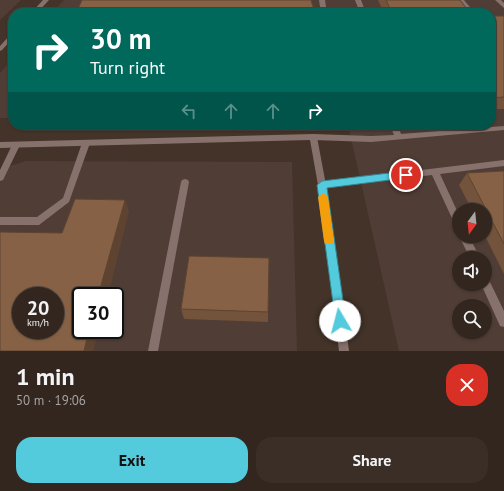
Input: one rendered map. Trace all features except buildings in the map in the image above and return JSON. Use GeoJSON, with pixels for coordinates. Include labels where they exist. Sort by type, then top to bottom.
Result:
{"type":"FeatureCollection","features":[{"type":"Feature","properties":{"kind":"street"},"geometry":{"type":"LineString","coordinates":[[39,8],[46,0]]}},
{"type":"Feature","properties":{"kind":"street"},"geometry":{"type":"LineString","coordinates":[[461,0],[468,8]]}},
{"type":"Feature","properties":{"kind":"street"},"geometry":{"type":"LineString","coordinates":[[498,0],[504,6]]}},
{"type":"Feature","properties":{"kind":"street"},"geometry":{"type":"LineString","coordinates":[[0,49],[8,40]]}},
{"type":"Feature","properties":{"kind":"street"},"geometry":{"type":"LineString","coordinates":[[396,130],[398,137]]}},
{"type":"Feature","properties":{"kind":"street"},"geometry":{"type":"LineString","coordinates":[[0,145],[312,137],[371,139],[480,130]]}},
{"type":"Feature","properties":{"kind":"street"},"geometry":{"type":"LineString","coordinates":[[312,137],[322,185],[344,351]]}},
{"type":"Feature","properties":{"kind":"street"},"geometry":{"type":"LineString","coordinates":[[0,220],[39,221],[66,200],[86,143]]}},
{"type":"Feature","properties":{"kind":"street"},"geometry":{"type":"LineString","coordinates":[[0,178],[16,145]]}},
{"type":"Feature","properties":{"kind":"street"},"geometry":{"type":"LineString","coordinates":[[322,185],[504,163]]}},
{"type":"Feature","properties":{"kind":"street"},"geometry":{"type":"LineString","coordinates":[[435,172],[452,209]]}},
{"type":"Feature","properties":{"kind":"street"},"geometry":{"type":"LineString","coordinates":[[153,351],[185,182]]}},
{"type":"Feature","properties":{"kind":"street"},"geometry":{"type":"LineString","coordinates":[[490,291],[504,322]]}},
{"type":"Feature","properties":{"kind":"shaded area"},"geometry":{"type":"Polygon","coordinates":[[[0,0],[21,0],[13,8],[8,8],[8,12],[0,20],[0,0]]]}},
{"type":"Feature","properties":{"kind":"shaded area"},"geometry":{"type":"Polygon","coordinates":[[[64,0],[504,0],[504,351],[399,351],[349,130],[496,130],[496,8],[57,8],[64,0]]]}},
{"type":"Feature","properties":{"kind":"shaded area"},"geometry":{"type":"Polygon","coordinates":[[[8,64],[8,118],[0,118],[0,73],[8,64]]]}},
{"type":"Feature","properties":{"kind":"shaded area"},"geometry":{"type":"Polygon","coordinates":[[[26,161],[292,162],[297,351],[0,351],[0,169],[26,161]]]}},
{"type":"Feature","properties":{"kind":"slow traffic"},"geometry":{"type":"LineString","coordinates":[[323,197],[329,241]]}},
{"type":"Feature","properties":{"kind":"route"},"geometry":{"type":"LineString","coordinates":[[340,321],[322,185],[406,175]]}}]}
